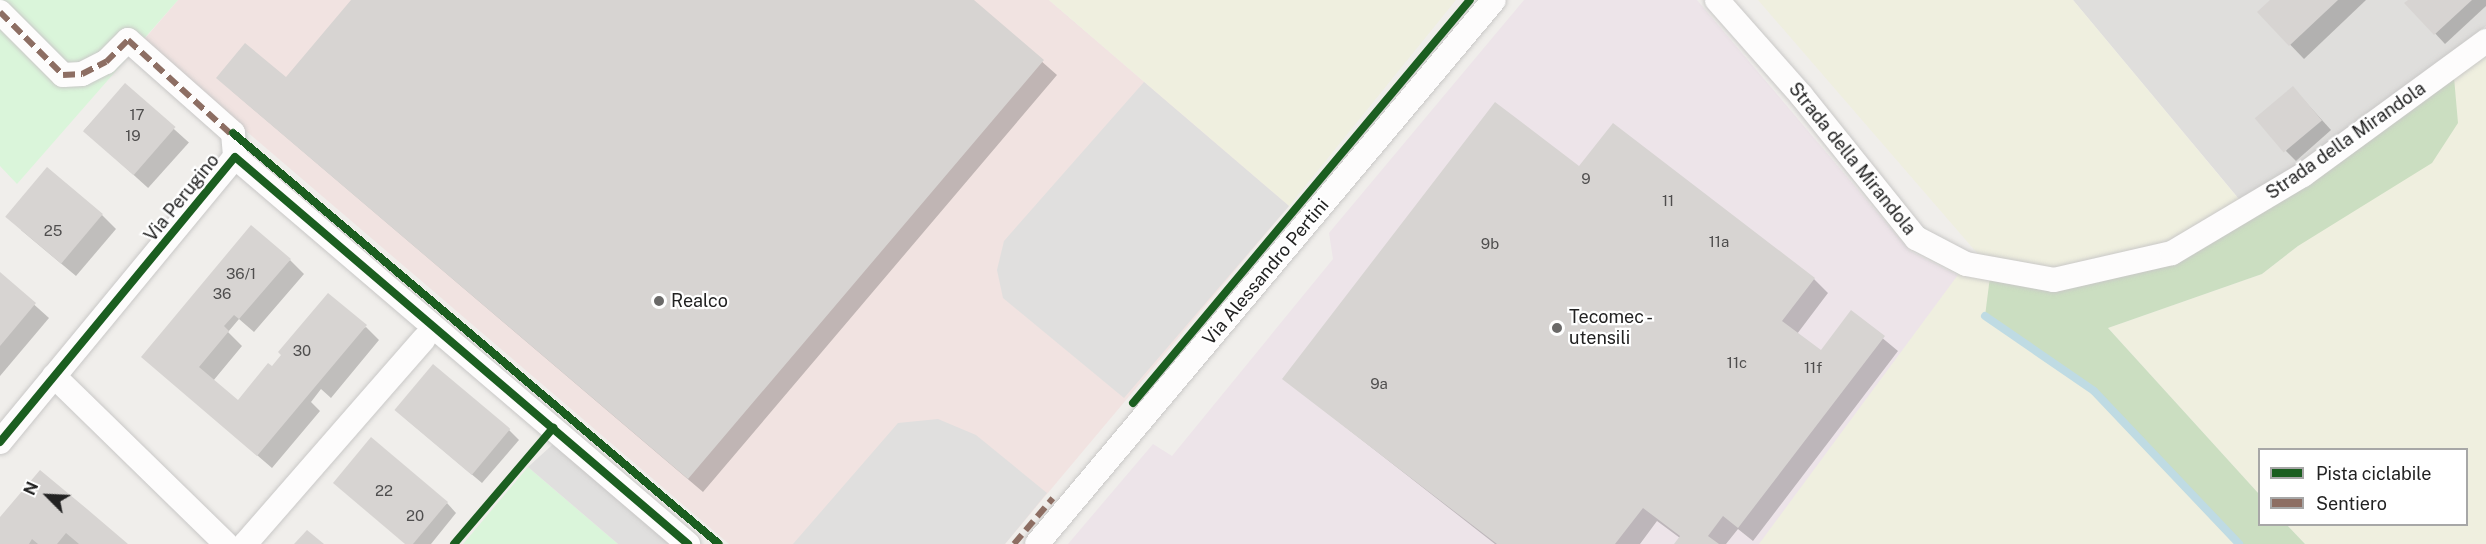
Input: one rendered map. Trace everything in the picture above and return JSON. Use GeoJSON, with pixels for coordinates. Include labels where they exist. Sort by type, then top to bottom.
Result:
{"type":"FeatureCollection","features":[{"type":"Feature","properties":{"kind":"street","name":"Via Alessandro Pertini"},"geometry":{"type":"LineString","coordinates":[[1037,544],[1494,0]]}},
{"type":"Feature","properties":{"kind":"street","name":"Strada della Mirandola"},"geometry":{"type":"LineString","coordinates":[[1717,0],[1801,95],[1916,238],[1966,264],[2054,280],[2172,253],[2303,175],[2486,41]]}},
{"type":"Feature","properties":{"kind":"street"},"geometry":{"type":"LineString","coordinates":[[0,12],[43,59],[63,75],[82,74],[106,62],[128,40],[233,133],[235,157]]}},
{"type":"Feature","properties":{"kind":"street","name":"Via Perugino"},"geometry":{"type":"LineString","coordinates":[[0,442],[235,157],[688,544]]}},
{"type":"Feature","properties":{"kind":"street"},"geometry":{"type":"LineString","coordinates":[[246,544],[424,339]]}},
{"type":"Feature","properties":{"kind":"street"},"geometry":{"type":"LineString","coordinates":[[54,376],[226,544]]}},
{"type":"Feature","properties":{"kind":"shaded area","name":"Realco"},"geometry":{"type":"Polygon","coordinates":[[[178,0],[1049,0],[1289,206],[1005,544],[729,544],[142,42],[178,0]]]}},
{"type":"Feature","properties":{"kind":"shaded area"},"geometry":{"type":"Polygon","coordinates":[[[1524,0],[1697,0],[1910,251],[1965,279],[1762,544],[1068,544],[1153,444],[1172,456],[1333,259],[1329,233],[1524,0]]]}},
{"type":"Feature","properties":{"kind":"shaded area"},"geometry":{"type":"Polygon","coordinates":[[[2073,0],[2486,0],[2486,26],[2244,205],[2073,0]]]}},
{"type":"Feature","properties":{"kind":"shaded area"},"geometry":{"type":"Polygon","coordinates":[[[1144,82],[1289,206],[1124,398],[1003,298],[997,270],[1004,241],[1144,82]]]}},
{"type":"Feature","properties":{"kind":"shaded area"},"geometry":{"type":"Polygon","coordinates":[[[938,419],[976,435],[1047,493],[1005,544],[793,544],[898,423],[938,419]]]}},
{"type":"Feature","properties":{"kind":"shaded area"},"geometry":{"type":"Polygon","coordinates":[[[562,436],[688,544],[618,544],[528,467],[562,436]]]}},
{"type":"Feature","properties":{"kind":"green space"},"geometry":{"type":"Polygon","coordinates":[[[0,0],[178,0],[17,184],[0,166],[0,0]]]}},
{"type":"Feature","properties":{"kind":"green space"},"geometry":{"type":"Polygon","coordinates":[[[1049,0],[1456,0],[1289,206],[1049,0]]]}},
{"type":"Feature","properties":{"kind":"green space"},"geometry":{"type":"Polygon","coordinates":[[[1758,0],[2073,0],[2247,209],[2172,253],[1985,316],[2094,391],[2239,544],[1759,544],[1966,264],[1990,268],[1758,0]]]}},
{"type":"Feature","properties":{"kind":"green space"},"geometry":{"type":"Polygon","coordinates":[[[2486,41],[2486,544],[2305,544],[2288,526],[2468,526],[2468,448],[2258,448],[2258,493],[2108,328],[2262,274],[2298,246],[2453,66],[2486,41]]]}},
{"type":"Feature","properties":{"kind":"green space"},"geometry":{"type":"Polygon","coordinates":[[[2453,66],[2458,123],[2432,163],[2298,246],[2262,274],[2108,328],[2258,493],[2258,526],[2288,526],[2305,544],[2239,544],[2094,391],[1985,316],[1991,269],[2054,280],[2172,253],[2453,66]]]}},
{"type":"Feature","properties":{"kind":"green space"},"geometry":{"type":"Polygon","coordinates":[[[528,467],[618,544],[463,544],[528,467]]]}},
{"type":"Feature","properties":{"kind":"building","name":"Realco"},"geometry":{"type":"Polygon","coordinates":[[[351,0],[974,0],[1044,60],[688,479],[216,78],[245,43],[286,77],[351,0]]]}},
{"type":"Feature","properties":{"kind":"building"},"geometry":{"type":"Polygon","coordinates":[[[2270,0],[2338,0],[2289,46],[2257,12],[2270,0]]]}},
{"type":"Feature","properties":{"kind":"building"},"geometry":{"type":"Polygon","coordinates":[[[2408,0],[2472,0],[2434,35],[2404,3],[2408,0]]]}},
{"type":"Feature","properties":{"kind":"building"},"geometry":{"type":"Polygon","coordinates":[[[125,83],[176,127],[134,175],[83,131],[125,83]]]}},
{"type":"Feature","properties":{"kind":"building"},"geometry":{"type":"Polygon","coordinates":[[[2293,86],[2322,120],[2284,153],[2255,118],[2293,86]]]}},
{"type":"Feature","properties":{"kind":"building","name":"Tecomec - utensili"},"geometry":{"type":"Polygon","coordinates":[[[1495,102],[1579,166],[1613,123],[1815,278],[1782,321],[1821,350],[1851,310],[1885,336],[1738,528],[1723,516],[1708,536],[1719,544],[1674,544],[1680,536],[1643,508],[1615,544],[1497,544],[1282,379],[1495,102]]]}},
{"type":"Feature","properties":{"kind":"building"},"geometry":{"type":"Polygon","coordinates":[[[47,167],[103,214],[61,264],[5,217],[47,167]]]}},
{"type":"Feature","properties":{"kind":"building"},"geometry":{"type":"Polygon","coordinates":[[[251,225],[291,259],[239,319],[234,315],[224,326],[229,331],[199,367],[238,400],[268,363],[272,366],[281,355],[278,352],[328,293],[367,325],[257,456],[141,357],[251,225]]]}},
{"type":"Feature","properties":{"kind":"building"},"geometry":{"type":"Polygon","coordinates":[[[0,272],[36,303],[0,346],[0,272]]]}},
{"type":"Feature","properties":{"kind":"building"},"geometry":{"type":"Polygon","coordinates":[[[433,364],[510,429],[472,475],[394,410],[433,364]]]}},
{"type":"Feature","properties":{"kind":"building"},"geometry":{"type":"Polygon","coordinates":[[[371,437],[448,502],[413,544],[405,544],[333,483],[371,437]]]}},
{"type":"Feature","properties":{"kind":"building"},"geometry":{"type":"Polygon","coordinates":[[[40,470],[128,544],[79,544],[66,533],[57,544],[38,544],[32,539],[29,544],[0,544],[0,517],[40,470]]]}},
{"type":"Feature","properties":{"kind":"building"},"geometry":{"type":"Polygon","coordinates":[[[307,530],[324,544],[294,544],[307,530]]]}},
{"type":"Feature","properties":{"kind":"waterway"},"geometry":{"type":"LineString","coordinates":[[1985,316],[2094,391],[2239,544]]}},
{"type":"Feature","properties":{"kind":"marked path"},"geometry":{"type":"LineString","coordinates":[[0,12],[63,75],[82,74],[106,62],[128,40],[233,136]]}},
{"type":"Feature","properties":{"kind":"marked path"},"geometry":{"type":"LineString","coordinates":[[1014,544],[1053,498]]}},
{"type":"Feature","properties":{"kind":"cycle path"},"geometry":{"type":"LineString","coordinates":[[1133,403],[1470,0]]}},
{"type":"Feature","properties":{"kind":"cycle path"},"geometry":{"type":"LineString","coordinates":[[233,133],[719,544]]}},
{"type":"Feature","properties":{"kind":"cycle path"},"geometry":{"type":"LineString","coordinates":[[0,442],[235,157],[688,544]]}},
{"type":"Feature","properties":{"kind":"cycle path"},"geometry":{"type":"LineString","coordinates":[[454,544],[553,428]]}},
{"type":"Feature","properties":{"kind":"place","name":"Realco"},"geometry":{"type":"Point","coordinates":[659,301]}},
{"type":"Feature","properties":{"kind":"place","name":"Tecomec - utensili"},"geometry":{"type":"Point","coordinates":[1557,328]}}]}
